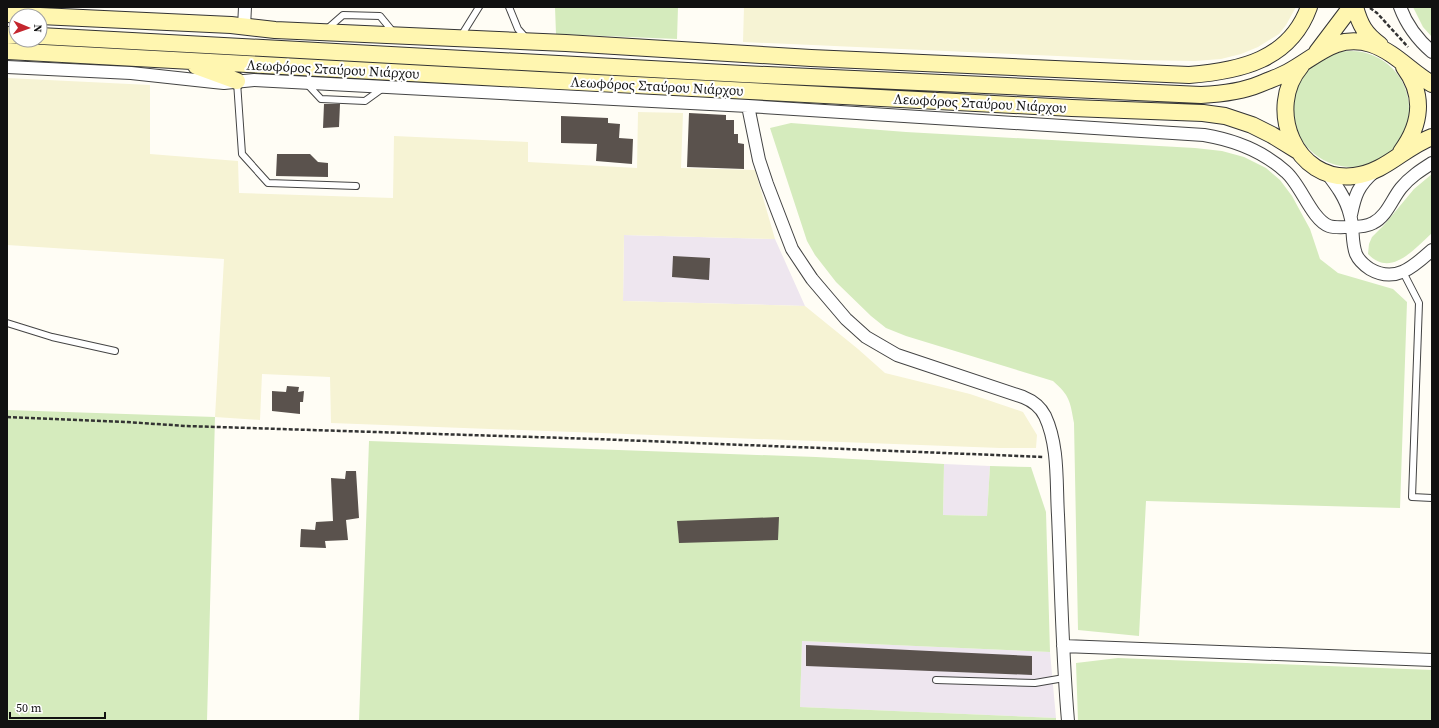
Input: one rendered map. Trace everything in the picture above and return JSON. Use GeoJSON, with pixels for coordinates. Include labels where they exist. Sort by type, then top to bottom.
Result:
{"type":"FeatureCollection","features":[{"type":"Feature","properties":{"kind":"main road"},"geometry":{"type":"LineString","coordinates":[[48,16],[215,24],[275,30],[819,58],[1189,75],[1206,74],[1240,67],[1264,58],[1283,46],[1290,39],[1305,18],[1309,7]]}},
{"type":"Feature","properties":{"kind":"main road"},"geometry":{"type":"LineString","coordinates":[[1311,58],[1351,7]]}},
{"type":"Feature","properties":{"kind":"main road"},"geometry":{"type":"LineString","coordinates":[[1355,7],[1363,30],[1388,51]]}},
{"type":"Feature","properties":{"kind":"main road"},"geometry":{"type":"LineString","coordinates":[[223,46],[239,34],[244,27]]}},
{"type":"Feature","properties":{"kind":"main road","name":"Λεωφόρος Σταύρου Νιάρχου"},"geometry":{"type":"LineString","coordinates":[[48,36],[646,69],[1201,96],[1251,88],[1288,72],[1334,45],[1350,42],[1365,43],[1405,56],[1432,84]]}},
{"type":"Feature","properties":{"kind":"main road"},"geometry":{"type":"LineString","coordinates":[[530,42],[549,51],[616,58],[646,69]]}},
{"type":"Feature","properties":{"kind":"main road","name":"Λεωφόρος Σταύρου Νιάρχου"},"geometry":{"type":"LineString","coordinates":[[7,51],[1056,107],[1203,113],[1225,116],[1252,125],[1298,151],[1313,165],[1326,172],[1336,175],[1352,176],[1376,170],[1390,163],[1424,140],[1432,137]]}},
{"type":"Feature","properties":{"kind":"main road","name":"Λεωφόρος Σταύρου Νιάρχου"},"geometry":{"type":"LineString","coordinates":[[1400,155],[1414,132],[1418,110],[1416,90],[1409,73],[1405,56]]}},
{"type":"Feature","properties":{"kind":"main road","name":"Λεωφόρος Σταύρου Νιάρχου"},"geometry":{"type":"LineString","coordinates":[[1298,151],[1288,131],[1286,119],[1286,98],[1291,79],[1296,72],[1311,58]]}},
{"type":"Feature","properties":{"kind":"main road"},"geometry":{"type":"LineString","coordinates":[[183,61],[237,81]]}},
{"type":"Feature","properties":{"kind":"street"},"geometry":{"type":"LineString","coordinates":[[244,27],[245,7]]}},
{"type":"Feature","properties":{"kind":"street"},"geometry":{"type":"LineString","coordinates":[[1400,7],[1406,23],[1413,33],[1432,52]]}},
{"type":"Feature","properties":{"kind":"street"},"geometry":{"type":"LineString","coordinates":[[7,67],[131,73],[214,82],[254,80],[748,106],[1058,127],[1181,133],[1217,137],[1250,148],[1278,165],[1294,180],[1317,217],[1324,224],[1337,227],[1351,221],[1365,226],[1377,221],[1395,196],[1410,179],[1432,163]]}},
{"type":"Feature","properties":{"kind":"street"},"geometry":{"type":"LineString","coordinates":[[748,106],[759,160],[792,249],[812,279],[846,319],[866,337],[897,355],[1005,390],[1034,402],[1041,409],[1047,420],[1051,432],[1055,458],[1064,678],[1068,721]]}},
{"type":"Feature","properties":{"kind":"street"},"geometry":{"type":"LineString","coordinates":[[1351,221],[1354,198],[1368,177],[1376,170]]}},
{"type":"Feature","properties":{"kind":"street"},"geometry":{"type":"LineString","coordinates":[[1326,172],[1340,191],[1351,221],[1356,255],[1361,263],[1381,274],[1397,274],[1416,264],[1432,250]]}},
{"type":"Feature","properties":{"kind":"street"},"geometry":{"type":"LineString","coordinates":[[1063,646],[1432,660]]}},
{"type":"Feature","properties":{"kind":"lane"},"geometry":{"type":"LineString","coordinates":[[458,39],[464,33],[480,7]]}},
{"type":"Feature","properties":{"kind":"lane"},"geometry":{"type":"LineString","coordinates":[[509,7],[518,29],[530,42]]}},
{"type":"Feature","properties":{"kind":"lane"},"geometry":{"type":"LineString","coordinates":[[237,81],[242,154],[268,183],[356,186]]}},
{"type":"Feature","properties":{"kind":"lane"},"geometry":{"type":"LineString","coordinates":[[1403,272],[1419,303],[1412,497],[1432,498]]}},
{"type":"Feature","properties":{"kind":"lane"},"geometry":{"type":"LineString","coordinates":[[7,323],[52,337],[115,351]]}},
{"type":"Feature","properties":{"kind":"lane"},"geometry":{"type":"LineString","coordinates":[[936,680],[1035,683],[1064,678]]}},
{"type":"Feature","properties":{"kind":"path"},"geometry":{"type":"LineString","coordinates":[[1369,7],[1377,13],[1405,56]]}},
{"type":"Feature","properties":{"kind":"path"},"geometry":{"type":"LineString","coordinates":[[7,417],[186,426],[596,439],[1055,458]]}},
{"type":"Feature","properties":{"kind":"shaded area"},"geometry":{"type":"Polygon","coordinates":[[[744,7],[1296,7],[1279,34],[1258,47],[1241,54],[1221,59],[1195,61],[1134,60],[743,42],[744,7]]]}},
{"type":"Feature","properties":{"kind":"shaded area"},"geometry":{"type":"Polygon","coordinates":[[[7,78],[150,85],[150,154],[238,161],[239,193],[393,198],[394,136],[528,142],[528,162],[637,168],[638,112],[683,113],[681,168],[755,170],[775,239],[624,235],[623,301],[805,306],[885,373],[970,394],[1023,412],[1037,435],[1036,448],[1000,448],[331,423],[330,377],[262,374],[260,420],[215,417],[224,259],[7,245],[7,78]]]}},
{"type":"Feature","properties":{"kind":"shaded area"},"geometry":{"type":"Polygon","coordinates":[[[624,235],[775,239],[805,306],[623,301],[624,235]]]}},
{"type":"Feature","properties":{"kind":"shaded area"},"geometry":{"type":"Polygon","coordinates":[[[944,464],[990,466],[987,516],[943,515],[944,464]]]}},
{"type":"Feature","properties":{"kind":"shaded area"},"geometry":{"type":"Polygon","coordinates":[[[802,641],[1050,652],[1056,718],[800,707],[802,641]]]}},
{"type":"Feature","properties":{"kind":"green space"},"geometry":{"type":"Polygon","coordinates":[[[555,7],[678,7],[677,39],[556,34],[555,7]]]}},
{"type":"Feature","properties":{"kind":"green space"},"geometry":{"type":"Polygon","coordinates":[[[1413,7],[1432,7],[1432,37],[1423,27],[1413,7]]]}},
{"type":"Feature","properties":{"kind":"green space"},"geometry":{"type":"Polygon","coordinates":[[[1351,51],[1373,55],[1392,68],[1405,87],[1409,109],[1405,131],[1392,150],[1373,163],[1351,167],[1329,163],[1310,150],[1297,131],[1293,109],[1297,87],[1310,68],[1329,55],[1351,51]]]}},
{"type":"Feature","properties":{"kind":"green space"},"geometry":{"type":"Polygon","coordinates":[[[791,123],[906,132],[1195,148],[1222,151],[1244,157],[1266,168],[1280,180],[1292,196],[1310,229],[1320,259],[1338,273],[1393,289],[1407,302],[1400,508],[1146,501],[1139,636],[1078,630],[1074,423],[1070,404],[1066,395],[1053,381],[906,336],[886,328],[871,316],[836,282],[815,255],[807,241],[770,128],[791,123]]]}},
{"type":"Feature","properties":{"kind":"green space"},"geometry":{"type":"Polygon","coordinates":[[[1432,174],[1432,233],[1410,253],[1402,258],[1394,262],[1385,263],[1377,261],[1368,254],[1369,244],[1372,237],[1414,189],[1432,174]]]}},
{"type":"Feature","properties":{"kind":"green space"},"geometry":{"type":"Polygon","coordinates":[[[7,410],[215,417],[207,721],[7,721],[7,410]]]}},
{"type":"Feature","properties":{"kind":"green space"},"geometry":{"type":"Polygon","coordinates":[[[369,441],[816,457],[944,464],[943,515],[987,516],[990,466],[1031,467],[1046,512],[1050,652],[802,641],[800,707],[1056,718],[1056,721],[359,721],[369,441]]]}},
{"type":"Feature","properties":{"kind":"green space"},"geometry":{"type":"Polygon","coordinates":[[[1118,658],[1432,670],[1432,721],[1078,721],[1076,663],[1118,658]]]}},
{"type":"Feature","properties":{"kind":"building"},"geometry":{"type":"Polygon","coordinates":[[[324,104],[340,104],[339,127],[323,128],[324,104]]]}},
{"type":"Feature","properties":{"kind":"building"},"geometry":{"type":"Polygon","coordinates":[[[689,113],[726,115],[726,120],[734,120],[734,134],[738,134],[738,143],[744,144],[744,169],[687,167],[689,113]]]}},
{"type":"Feature","properties":{"kind":"building"},"geometry":{"type":"Polygon","coordinates":[[[561,116],[608,118],[608,123],[620,124],[619,138],[633,139],[632,164],[596,161],[597,144],[561,143],[561,116]]]}},
{"type":"Feature","properties":{"kind":"building"},"geometry":{"type":"Polygon","coordinates":[[[277,154],[310,154],[318,162],[328,163],[328,177],[276,176],[277,154]]]}},
{"type":"Feature","properties":{"kind":"building"},"geometry":{"type":"Polygon","coordinates":[[[673,256],[710,258],[709,280],[672,277],[673,256]]]}},
{"type":"Feature","properties":{"kind":"building"},"geometry":{"type":"Polygon","coordinates":[[[287,386],[299,387],[298,392],[304,391],[303,402],[300,402],[300,414],[272,411],[272,391],[286,392],[287,386]]]}},
{"type":"Feature","properties":{"kind":"building"},"geometry":{"type":"Polygon","coordinates":[[[346,471],[356,471],[359,518],[346,520],[348,540],[325,541],[326,548],[300,547],[301,529],[315,530],[316,522],[333,521],[331,478],[345,479],[346,471]]]}},
{"type":"Feature","properties":{"kind":"building"},"geometry":{"type":"Polygon","coordinates":[[[779,517],[778,540],[679,543],[677,521],[779,517]]]}},
{"type":"Feature","properties":{"kind":"building"},"geometry":{"type":"Polygon","coordinates":[[[806,645],[1032,656],[1032,675],[806,666],[806,645]]]}}]}
